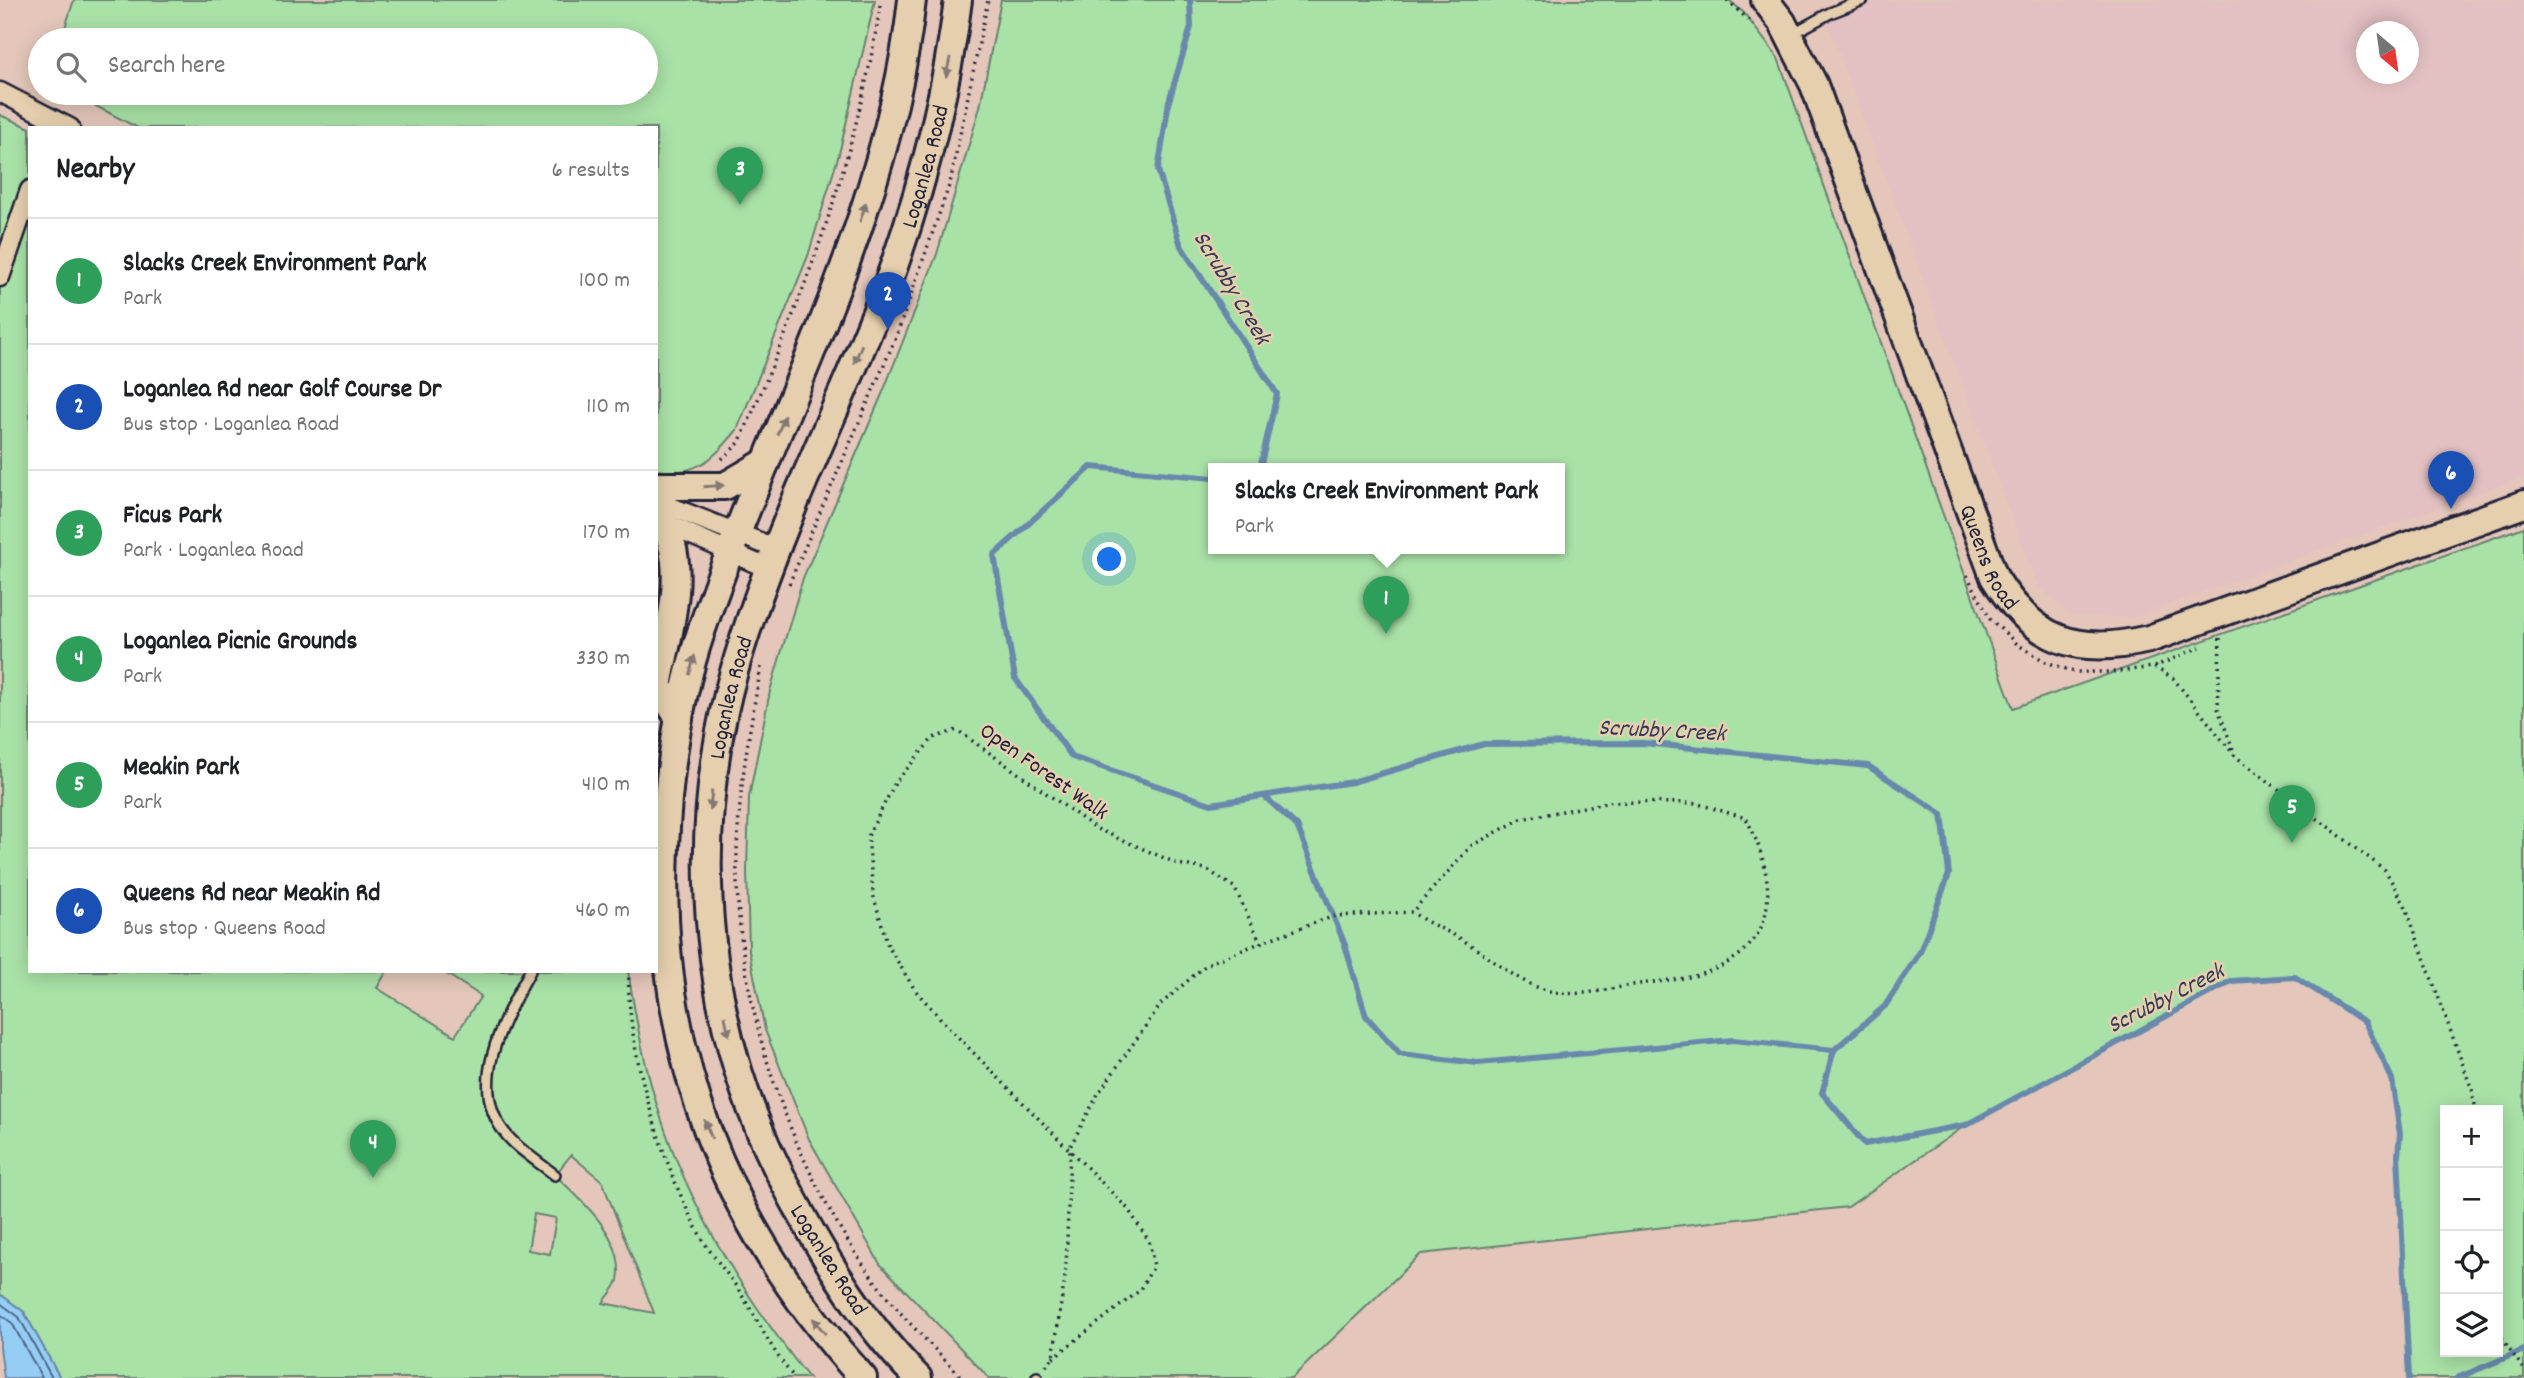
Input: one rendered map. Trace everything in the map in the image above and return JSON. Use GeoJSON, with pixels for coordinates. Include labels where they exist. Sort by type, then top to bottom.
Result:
{"type":"FeatureCollection","features":[{"type":"Feature","properties":{"kind":"main road","name":"Loganlea Road"},"geometry":{"type":"LineString","coordinates":[[863,1378],[802,1306],[766,1249],[728,1180],[693,1091],[678,1032],[664,944],[666,800],[679,718],[701,631],[852,245],[877,171],[898,88],[912,0]]}},
{"type":"Feature","properties":{"kind":"main road","name":"Loganlea Road"},"geometry":{"type":"LineString","coordinates":[[918,1378],[883,1342],[842,1285],[809,1230],[774,1162],[734,1061],[716,974],[708,886],[710,801],[728,695],[773,559],[894,266],[940,107],[958,0]]}},
{"type":"Feature","properties":{"kind":"main road","name":"Queens Road"},"geometry":{"type":"LineString","coordinates":[[1765,0],[1789,36],[1814,85],[1841,153],[1892,303],[1994,577],[2011,604],[2033,624],[2062,641],[2085,646],[2115,647],[2149,639],[2524,504]]}},
{"type":"Feature","properties":{"kind":"main road"},"geometry":{"type":"LineString","coordinates":[[658,486],[725,486],[766,462]]}},
{"type":"Feature","properties":{"kind":"main road"},"geometry":{"type":"LineString","coordinates":[[658,514],[673,540],[676,558],[674,596],[658,686],[679,718]]}},
{"type":"Feature","properties":{"kind":"street"},"geometry":{"type":"LineString","coordinates":[[0,92],[58,125]]}},
{"type":"Feature","properties":{"kind":"street"},"geometry":{"type":"LineString","coordinates":[[0,277],[28,196]]}},
{"type":"Feature","properties":{"kind":"street"},"geometry":{"type":"LineString","coordinates":[[658,514],[773,559]]}},
{"type":"Feature","properties":{"kind":"lane"},"geometry":{"type":"LineString","coordinates":[[1789,36],[1830,13],[1863,0]]}},
{"type":"Feature","properties":{"kind":"lane"},"geometry":{"type":"LineString","coordinates":[[529,973],[498,1035],[488,1084],[490,1106],[505,1133],[555,1175]]}},
{"type":"Feature","properties":{"kind":"path"},"geometry":{"type":"LineString","coordinates":[[709,487],[707,469],[724,459],[739,443],[825,235],[864,89],[881,0]]}},
{"type":"Feature","properties":{"kind":"path"},"geometry":{"type":"LineString","coordinates":[[784,595],[896,337],[950,183],[988,0]]}},
{"type":"Feature","properties":{"kind":"path"},"geometry":{"type":"LineString","coordinates":[[1727,0],[1760,31]]}},
{"type":"Feature","properties":{"kind":"path"},"geometry":{"type":"LineString","coordinates":[[1966,572],[1990,619],[2017,644],[2046,662],[2075,672],[2114,672],[2154,667],[2221,638],[2218,709],[2235,755]]}},
{"type":"Feature","properties":{"kind":"path"},"geometry":{"type":"LineString","coordinates":[[762,663],[740,799],[737,883],[743,956],[763,1052],[794,1132],[846,1238],[881,1289],[962,1378]]}},
{"type":"Feature","properties":{"kind":"path"},"geometry":{"type":"LineString","coordinates":[[2154,667],[2174,678],[2235,755],[2385,870],[2405,905],[2472,1090],[2475,1105]]}},
{"type":"Feature","properties":{"kind":"path","name":"Open Forest Walk"},"geometry":{"type":"LineString","coordinates":[[1070,1147],[1002,1084],[915,990],[888,946],[873,894],[869,836],[895,783],[933,738],[957,730],[1097,829],[1178,864],[1206,869],[1234,887],[1261,943]]}},
{"type":"Feature","properties":{"kind":"path"},"geometry":{"type":"LineString","coordinates":[[1053,1358],[1066,1270],[1070,1147],[1098,1094],[1161,1004],[1207,964],[1335,916],[1412,912],[1424,922],[1454,934],[1531,985],[1561,993],[1699,975],[1749,950],[1767,915],[1767,883],[1760,846],[1746,818],[1695,803],[1610,802],[1521,818],[1471,846],[1412,912]]}},
{"type":"Feature","properties":{"kind":"path"},"geometry":{"type":"LineString","coordinates":[[629,973],[628,989],[644,1091],[674,1177],[706,1245],[744,1298],[779,1360],[795,1378]]}},
{"type":"Feature","properties":{"kind":"path"},"geometry":{"type":"LineString","coordinates":[[1036,1378],[1053,1358],[1139,1291],[1154,1266],[1149,1241],[1128,1209],[1070,1147]]}},
{"type":"Feature","properties":{"kind":"path"},"geometry":{"type":"LineString","coordinates":[[2503,1339],[2524,1370]]}},
{"type":"Feature","properties":{"kind":"shaded area"},"geometry":{"type":"Polygon","coordinates":[[[1857,0],[2524,0],[2524,477],[2131,618],[2070,615],[2036,583],[1825,17],[1857,0]]]}},
{"type":"Feature","properties":{"kind":"green space"},"geometry":{"type":"Polygon","coordinates":[[[74,0],[875,0],[839,154],[808,256],[737,430],[711,457],[682,471],[658,470],[658,126],[134,126],[94,105],[658,105],[658,28],[65,28],[74,0]]]}},
{"type":"Feature","properties":{"kind":"green space"},"geometry":{"type":"Polygon","coordinates":[[[1001,0],[1729,0],[1744,13],[1778,58],[2013,708],[2524,527],[2524,1378],[2409,1378],[2398,1155],[2400,1134],[2392,1079],[2365,1022],[2295,977],[2231,981],[1966,1125],[1848,1207],[1421,1254],[1292,1378],[989,1378],[880,1264],[809,1139],[765,1030],[749,951],[749,797],[770,691],[803,578],[883,392],[937,254],[980,107],[1001,0]]]}},
{"type":"Feature","properties":{"kind":"green space"},"geometry":{"type":"Polygon","coordinates":[[[0,115],[28,127],[28,973],[386,973],[377,988],[455,1036],[481,996],[445,973],[628,973],[650,1082],[688,1188],[743,1287],[809,1378],[60,1378],[24,1312],[0,1294],[0,115]],[[571,1155],[555,1175],[599,1221],[615,1249],[619,1264],[618,1280],[603,1303],[654,1313],[602,1181],[571,1155]],[[534,1214],[528,1250],[550,1254],[556,1218],[534,1214]]]}},
{"type":"Feature","properties":{"kind":"water"},"geometry":{"type":"Polygon","coordinates":[[[0,1294],[24,1312],[60,1378],[4,1378],[0,1347],[0,1294]]]}},
{"type":"Feature","properties":{"kind":"waterway","name":"Scrubby Creek"},"geometry":{"type":"LineString","coordinates":[[1190,0],[1191,27],[1169,101],[1158,170],[1181,246],[1277,394],[1261,463]]}},
{"type":"Feature","properties":{"kind":"waterway","name":"Scrubby Creek"},"geometry":{"type":"LineString","coordinates":[[1208,478],[1091,467],[994,555],[1015,678],[1072,757],[1211,804],[1352,782],[1484,744],[1643,743],[1868,766],[1942,814],[1949,874],[1920,952],[1885,1006],[1834,1050],[1822,1093],[1865,1144],[1966,1125],[2231,981],[2295,977],[2365,1022],[2392,1079],[2400,1134],[2398,1155],[2409,1378]]}},
{"type":"Feature","properties":{"kind":"waterway","name":"Scrubby Creek"},"geometry":{"type":"LineString","coordinates":[[1264,796],[1297,826],[1345,945],[1366,1016],[1400,1054],[1478,1063],[1733,1040],[1834,1050]]}},
{"type":"Feature","properties":{"kind":"waterway"},"geometry":{"type":"LineString","coordinates":[[2457,1378],[2524,1350]]}},
{"type":"Feature","properties":{"kind":"place","name":"Ficus Park"},"geometry":{"type":"Point","coordinates":[740,205]}},
{"type":"Feature","properties":{"kind":"place","name":"Loganlea Rd near Golf Course Dr"},"geometry":{"type":"Point","coordinates":[888,330]}},
{"type":"Feature","properties":{"kind":"place","name":"Queens Rd near Meakin Rd"},"geometry":{"type":"Point","coordinates":[2451,509]}},
{"type":"Feature","properties":{"kind":"place","name":"Slacks Creek Environment Park"},"geometry":{"type":"Point","coordinates":[1386,634]}},
{"type":"Feature","properties":{"kind":"place","name":"Meakin Park"},"geometry":{"type":"Point","coordinates":[2292,843]}},
{"type":"Feature","properties":{"kind":"place","name":"Loganlea Picnic Grounds"},"geometry":{"type":"Point","coordinates":[373,1178]}}]}
